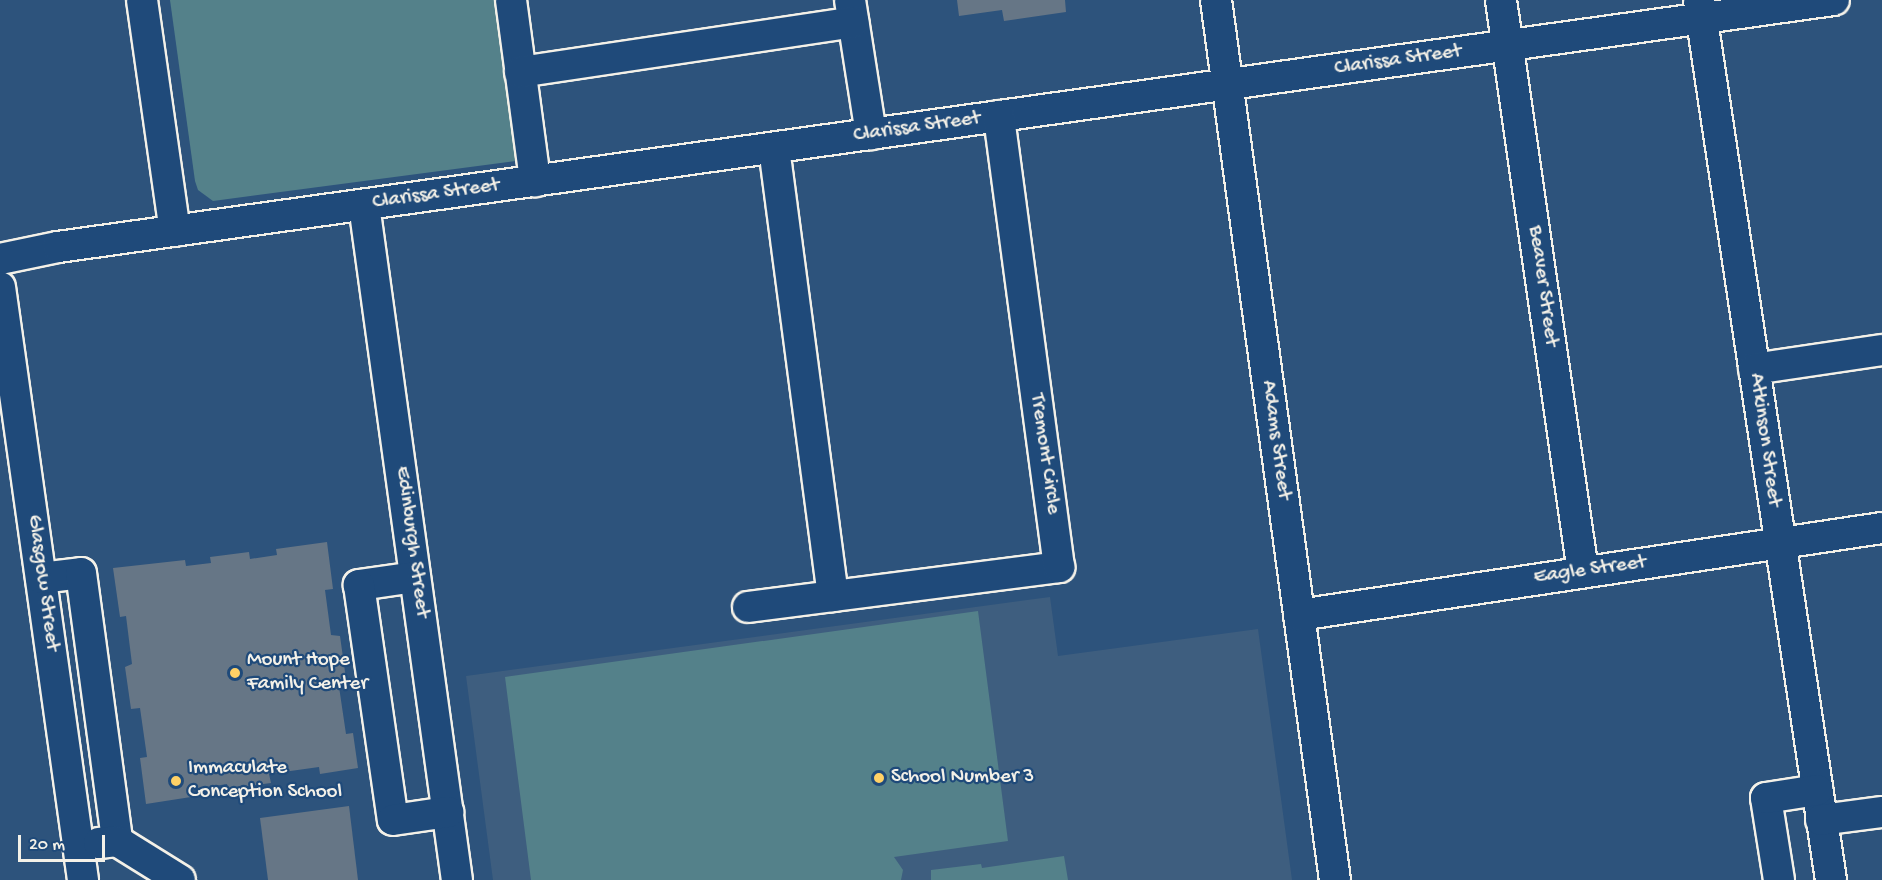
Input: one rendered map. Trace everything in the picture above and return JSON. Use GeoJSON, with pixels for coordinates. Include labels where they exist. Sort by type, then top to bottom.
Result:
{"type":"FeatureCollection","features":[{"type":"Feature","properties":{"kind":"street"},"geometry":{"type":"LineString","coordinates":[[142,0],[175,231]]}},
{"type":"Feature","properties":{"kind":"street"},"geometry":{"type":"LineString","coordinates":[[511,0],[535,181]]}},
{"type":"Feature","properties":{"kind":"street","name":"Adams Street"},"geometry":{"type":"LineString","coordinates":[[1216,0],[1335,880]]}},
{"type":"Feature","properties":{"kind":"street","name":"Beaver Street"},"geometry":{"type":"LineString","coordinates":[[1501,0],[1583,572]]}},
{"type":"Feature","properties":{"kind":"street","name":"Clarissa Street"},"geometry":{"type":"LineString","coordinates":[[0,259],[47,249],[1507,45],[1701,9],[1834,0]]}},
{"type":"Feature","properties":{"kind":"street","name":"Atkinson Street"},"geometry":{"type":"LineString","coordinates":[[1701,9],[1831,880]]}},
{"type":"Feature","properties":{"kind":"street"},"geometry":{"type":"LineString","coordinates":[[520,72],[852,11],[871,134]]}},
{"type":"Feature","properties":{"kind":"street","name":"Tremont Circle"},"geometry":{"type":"LineString","coordinates":[[748,607],[1059,567],[999,116]]}},
{"type":"Feature","properties":{"kind":"street"},"geometry":{"type":"LineString","coordinates":[[774,148],[833,596]]}},
{"type":"Feature","properties":{"kind":"street","name":"Edinburgh Street"},"geometry":{"type":"LineString","coordinates":[[363,205],[458,880]]}},
{"type":"Feature","properties":{"kind":"street","name":"Glasgow Street"},"geometry":{"type":"LineString","coordinates":[[0,287],[9,409],[42,578],[83,880]]}},
{"type":"Feature","properties":{"kind":"street"},"geometry":{"type":"LineString","coordinates":[[1754,369],[1882,350]]}},
{"type":"Feature","properties":{"kind":"street","name":"Eagle Street"},"geometry":{"type":"LineString","coordinates":[[1299,615],[1882,528]]}},
{"type":"Feature","properties":{"kind":"street"},"geometry":{"type":"LineString","coordinates":[[42,578],[81,573],[117,840]]}},
{"type":"Feature","properties":{"kind":"street"},"geometry":{"type":"LineString","coordinates":[[415,577],[359,585],[393,820],[448,812]]}},
{"type":"Feature","properties":{"kind":"street"},"geometry":{"type":"LineString","coordinates":[[1779,880],[1766,798],[1817,790]]}},
{"type":"Feature","properties":{"kind":"street"},"geometry":{"type":"LineString","coordinates":[[1821,820],[1882,812]]}},
{"type":"Feature","properties":{"kind":"street"},"geometry":{"type":"LineString","coordinates":[[79,846],[117,840],[180,880]]}},
{"type":"Feature","properties":{"kind":"shaded area","name":"School Number 3"},"geometry":{"type":"Polygon","coordinates":[[[1050,597],[1058,656],[1258,629],[1292,880],[493,880],[466,676],[1050,597]]]}},
{"type":"Feature","properties":{"kind":"green space"},"geometry":{"type":"Polygon","coordinates":[[[170,0],[496,0],[516,161],[213,201],[198,190],[195,181],[170,0]]]}},
{"type":"Feature","properties":{"kind":"green space"},"geometry":{"type":"Polygon","coordinates":[[[978,611],[1008,841],[894,857],[903,870],[901,880],[531,880],[505,677],[978,611]]]}},
{"type":"Feature","properties":{"kind":"green space"},"geometry":{"type":"Polygon","coordinates":[[[1064,856],[1068,880],[931,880],[931,870],[981,864],[982,868],[1064,856]]]}},
{"type":"Feature","properties":{"kind":"building"},"geometry":{"type":"Polygon","coordinates":[[[957,0],[1065,0],[1066,12],[1004,21],[1002,10],[959,16],[957,0]]]}},
{"type":"Feature","properties":{"kind":"building","name":"Mount Hope Family Center"},"geometry":{"type":"Polygon","coordinates":[[[327,542],[333,589],[325,590],[331,635],[340,636],[346,679],[338,680],[346,734],[353,733],[358,768],[320,774],[319,767],[269,774],[271,783],[228,789],[227,784],[190,790],[191,797],[146,804],[140,758],[147,757],[140,708],[131,709],[125,667],[132,664],[126,616],[120,617],[113,568],[185,560],[186,566],[211,563],[210,557],[249,552],[250,559],[277,555],[276,549],[327,542]]]}},
{"type":"Feature","properties":{"kind":"building"},"geometry":{"type":"Polygon","coordinates":[[[349,806],[358,880],[268,880],[260,818],[349,806]]]}},
{"type":"Feature","properties":{"kind":"place","name":"Mount Hope Family Center"},"geometry":{"type":"Point","coordinates":[235,673]}},
{"type":"Feature","properties":{"kind":"place","name":"School Number 3"},"geometry":{"type":"Point","coordinates":[879,778]}},
{"type":"Feature","properties":{"kind":"place","name":"Immaculate Conception School"},"geometry":{"type":"Point","coordinates":[176,781]}}]}
